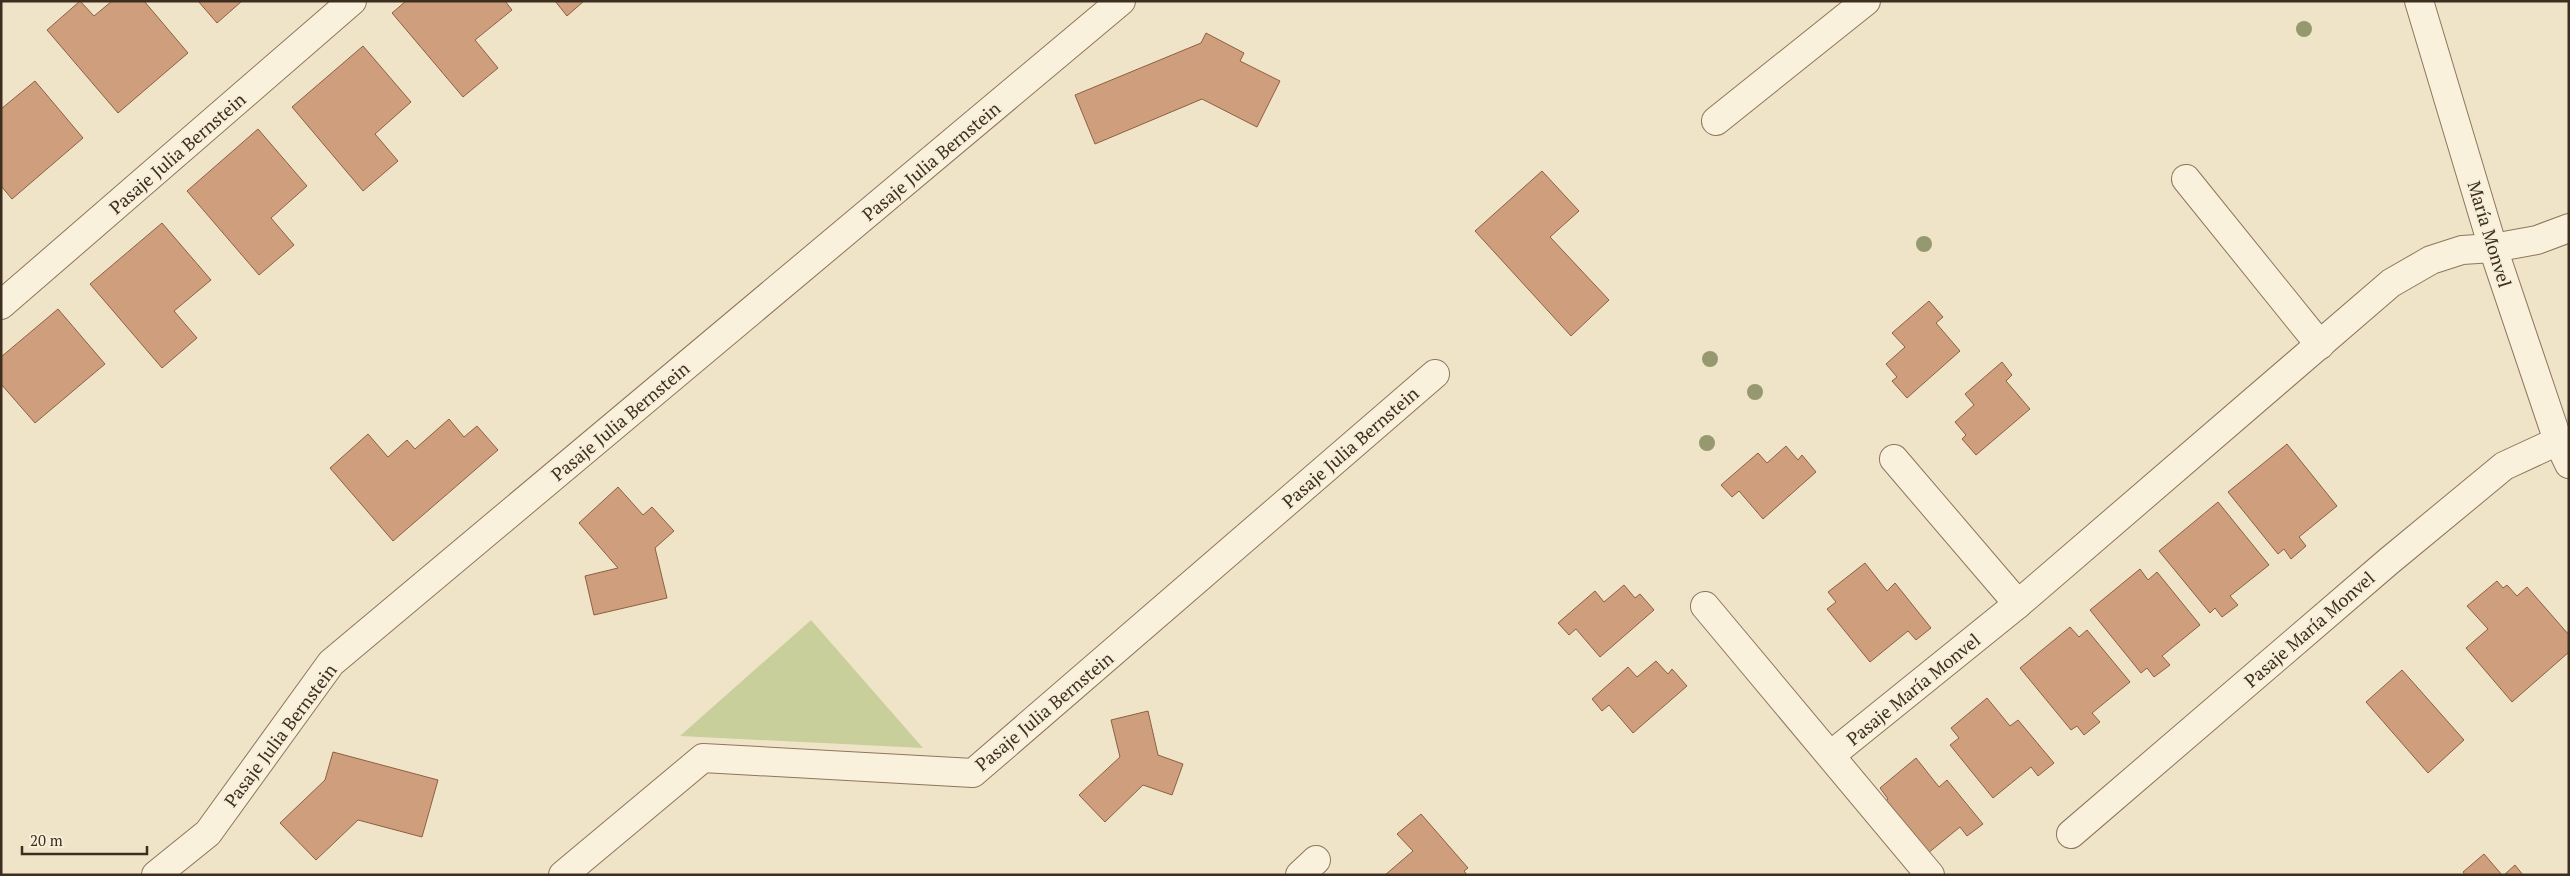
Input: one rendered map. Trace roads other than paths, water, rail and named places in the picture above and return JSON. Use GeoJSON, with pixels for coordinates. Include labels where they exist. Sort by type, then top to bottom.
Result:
{"type":"FeatureCollection","features":[{"type":"Feature","properties":{"kind":"street","name":"Pasaje Julia Bernstein"},"geometry":{"type":"LineString","coordinates":[[1,305],[352,1]]}},
{"type":"Feature","properties":{"kind":"street","name":"Pasaje Julia Bernstein"},"geometry":{"type":"LineString","coordinates":[[156,875],[208,833],[332,663],[1121,1]]}},
{"type":"Feature","properties":{"kind":"street"},"geometry":{"type":"LineString","coordinates":[[1716,121],[1866,1]]}},
{"type":"Feature","properties":{"kind":"street","name":"María Monvel"},"geometry":{"type":"LineString","coordinates":[[2419,1],[2493,248],[2564,453]]}},
{"type":"Feature","properties":{"kind":"street"},"geometry":{"type":"LineString","coordinates":[[2186,179],[2320,344]]}},
{"type":"Feature","properties":{"kind":"street","name":"Pasaje María Monvel"},"geometry":{"type":"LineString","coordinates":[[1831,755],[2018,604],[2376,296],[2412,269],[2462,250],[2493,248],[2537,240],[2569,228]]}},
{"type":"Feature","properties":{"kind":"street","name":"Pasaje Julia Bernstein"},"geometry":{"type":"LineString","coordinates":[[563,875],[702,758],[974,773],[1435,374]]}},
{"type":"Feature","properties":{"kind":"street","name":"Pasaje María Monvel"},"geometry":{"type":"LineString","coordinates":[[2071,834],[2389,561],[2504,466],[2564,453]]}},
{"type":"Feature","properties":{"kind":"street"},"geometry":{"type":"LineString","coordinates":[[1894,460],[2018,604]]}},
{"type":"Feature","properties":{"kind":"street","name":"Pasaje María Monvel"},"geometry":{"type":"LineString","coordinates":[[1705,606],[1930,875]]}}]}
